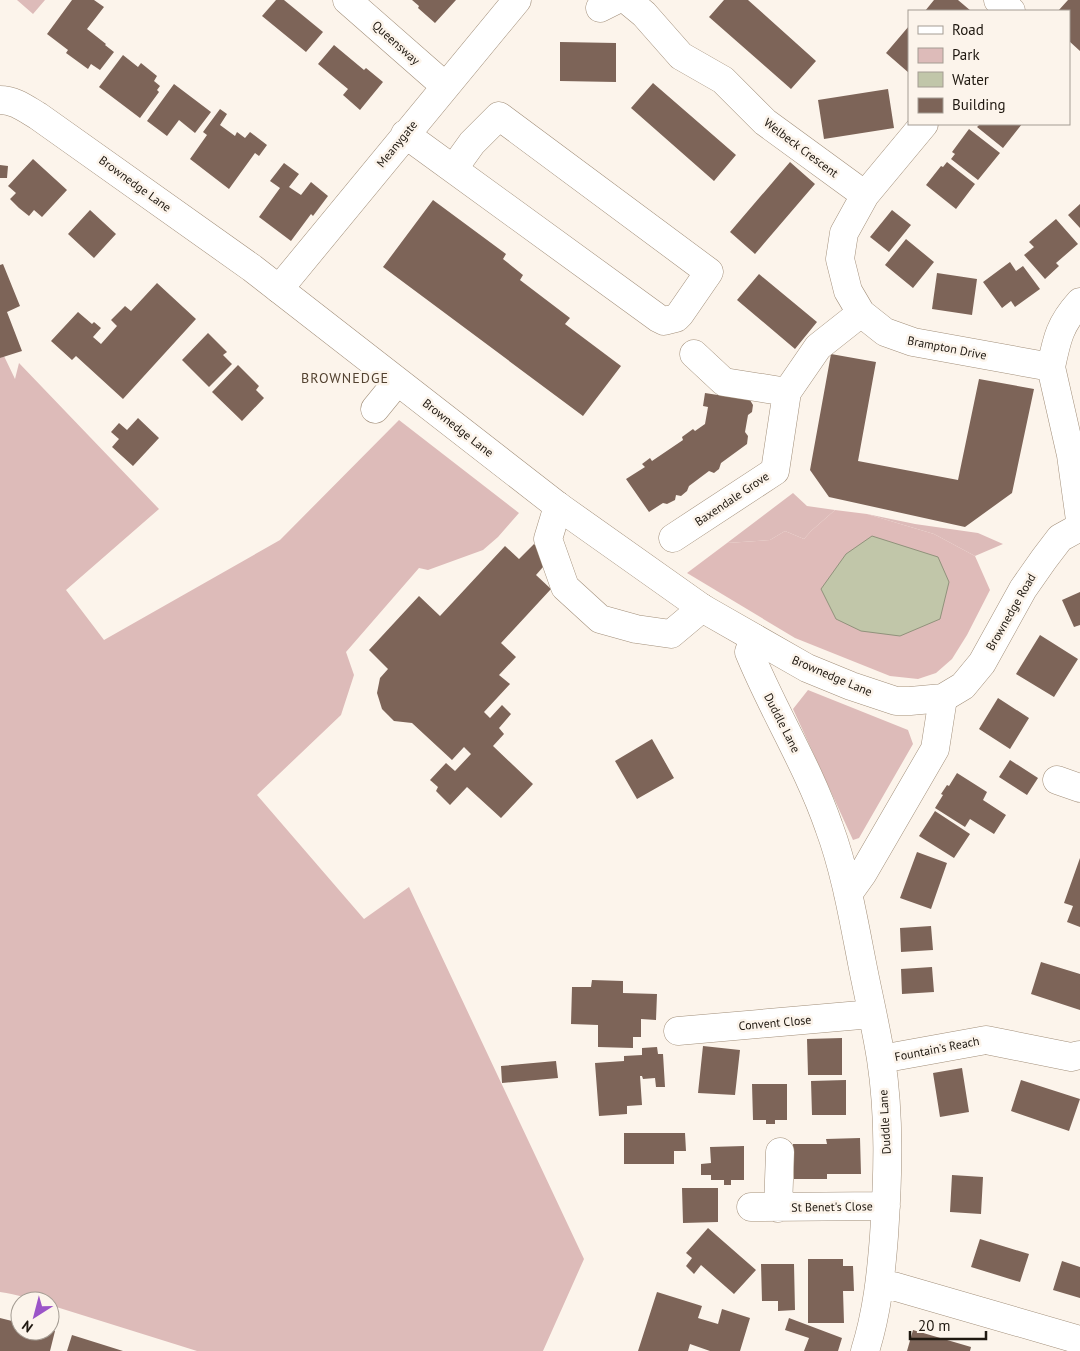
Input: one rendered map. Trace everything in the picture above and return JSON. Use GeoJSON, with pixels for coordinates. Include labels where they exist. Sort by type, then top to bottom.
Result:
{"type":"FeatureCollection","features":[{"type":"Feature","properties":{"kind":"street","name":"Queensway"},"geometry":{"type":"LineString","coordinates":[[347,0],[445,86]]}},
{"type":"Feature","properties":{"kind":"street","name":"Meanygate"},"geometry":{"type":"LineString","coordinates":[[279,289],[517,0]]}},
{"type":"Feature","properties":{"kind":"street","name":"Welbeck Crescent"},"geometry":{"type":"LineString","coordinates":[[627,0],[644,14],[680,56],[723,80],[765,122],[865,196]]}},
{"type":"Feature","properties":{"kind":"street"},"geometry":{"type":"LineString","coordinates":[[998,0],[1011,10]]}},
{"type":"Feature","properties":{"kind":"street"},"geometry":{"type":"LineString","coordinates":[[1018,10],[1028,0]]}},
{"type":"Feature","properties":{"kind":"street","name":"Brownedge Lane"},"geometry":{"type":"LineString","coordinates":[[0,100],[16,103],[62,132],[279,289],[558,506],[702,608],[807,668],[881,696],[910,701],[943,698]]}},
{"type":"Feature","properties":{"kind":"street"},"geometry":{"type":"LineString","coordinates":[[405,134],[664,321],[676,318],[709,272],[498,116],[472,143],[454,168]]}},
{"type":"Feature","properties":{"kind":"street","name":"Brampton Drive"},"geometry":{"type":"LineString","coordinates":[[923,125],[865,196],[844,233],[840,259],[848,292],[861,313],[885,332],[913,342],[1051,367]]}},
{"type":"Feature","properties":{"kind":"street"},"geometry":{"type":"LineString","coordinates":[[1080,302],[1067,316],[1056,340],[1051,367],[1071,455],[1080,520]]}},
{"type":"Feature","properties":{"kind":"street","name":"Baxendale Grove"},"geometry":{"type":"LineString","coordinates":[[674,538],[775,471],[787,392],[818,347],[861,313]]}},
{"type":"Feature","properties":{"kind":"street"},"geometry":{"type":"LineString","coordinates":[[694,354],[724,382],[787,392]]}},
{"type":"Feature","properties":{"kind":"street"},"geometry":{"type":"LineString","coordinates":[[375,409],[397,382]]}},
{"type":"Feature","properties":{"kind":"street"},"geometry":{"type":"LineString","coordinates":[[558,506],[548,539],[565,587],[600,619],[636,630],[671,634],[702,608]]}},
{"type":"Feature","properties":{"kind":"street","name":"Brownedge Road"},"geometry":{"type":"LineString","coordinates":[[943,698],[962,686],[982,663],[1024,589],[1044,558],[1060,538],[1080,527]]}},
{"type":"Feature","properties":{"kind":"street","name":"Duddle Lane"},"geometry":{"type":"LineString","coordinates":[[754,638],[749,652],[759,677],[802,763],[830,827],[848,894],[881,1059],[888,1129],[886,1206],[880,1284],[872,1331],[865,1351]]}},
{"type":"Feature","properties":{"kind":"street"},"geometry":{"type":"LineString","coordinates":[[848,894],[863,873],[936,749],[943,698]]}},
{"type":"Feature","properties":{"kind":"street","name":"Convent Close"},"geometry":{"type":"LineString","coordinates":[[678,1031],[872,1014]]}},
{"type":"Feature","properties":{"kind":"street","name":"Fountain's Reach"},"geometry":{"type":"LineString","coordinates":[[881,1059],[986,1040],[1071,1057],[1080,1055]]}},
{"type":"Feature","properties":{"kind":"street","name":"St Benet's Close"},"geometry":{"type":"LineString","coordinates":[[778,1208],[780,1152]]}},
{"type":"Feature","properties":{"kind":"street","name":"St Benet's Close"},"geometry":{"type":"LineString","coordinates":[[751,1207],[886,1206]]}},
{"type":"Feature","properties":{"kind":"street"},"geometry":{"type":"LineString","coordinates":[[880,1284],[893,1286],[1080,1340]]}},
{"type":"Feature","properties":{"kind":"green space"},"geometry":{"type":"Polygon","coordinates":[[[17,0],[45,0],[33,14],[17,0]]]}},
{"type":"Feature","properties":{"kind":"green space"},"geometry":{"type":"Polygon","coordinates":[[[4,356],[15,379],[19,363],[159,509],[66,590],[104,640],[280,540],[399,420],[519,513],[498,537],[483,550],[428,570],[419,568],[346,652],[354,675],[341,715],[257,795],[364,919],[409,887],[584,1259],[543,1351],[197,1351],[60,1308],[60,1291],[10,1291],[10,1294],[0,1292],[0,358],[4,356]]]}},
{"type":"Feature","properties":{"kind":"green space"},"geometry":{"type":"Polygon","coordinates":[[[793,493],[807,506],[835,510],[804,539],[785,531],[770,540],[727,543],[793,493]]]}},
{"type":"Feature","properties":{"kind":"green space"},"geometry":{"type":"Polygon","coordinates":[[[867,514],[915,524],[978,533],[1003,544],[975,556],[934,534],[867,514]]]}},
{"type":"Feature","properties":{"kind":"green space"},"geometry":{"type":"Polygon","coordinates":[[[808,690],[908,730],[913,744],[859,838],[853,840],[793,709],[808,690]]]}},
{"type":"Feature","properties":{"kind":"shaded area"},"geometry":{"type":"Polygon","coordinates":[[[835,510],[867,514],[934,534],[975,556],[990,590],[967,635],[952,659],[936,673],[918,679],[890,676],[795,638],[687,573],[727,543],[770,540],[785,531],[804,539],[835,510]]]}},
{"type":"Feature","properties":{"kind":"water"},"geometry":{"type":"Polygon","coordinates":[[[872,536],[938,557],[949,582],[940,619],[900,636],[861,631],[836,619],[821,589],[846,554],[872,536]]]}},
{"type":"Feature","properties":{"kind":"building"},"geometry":{"type":"Polygon","coordinates":[[[72,0],[94,0],[104,7],[87,29],[114,52],[100,70],[91,64],[88,69],[66,53],[68,50],[47,34],[72,0]]]}},
{"type":"Feature","properties":{"kind":"building"},"geometry":{"type":"Polygon","coordinates":[[[276,0],[284,0],[323,32],[306,52],[262,16],[276,0]]]}},
{"type":"Feature","properties":{"kind":"building"},"geometry":{"type":"Polygon","coordinates":[[[412,0],[456,0],[435,23],[412,0]]]}},
{"type":"Feature","properties":{"kind":"building"},"geometry":{"type":"Polygon","coordinates":[[[724,0],[748,0],[816,61],[791,89],[709,17],[724,0]]]}},
{"type":"Feature","properties":{"kind":"building"},"geometry":{"type":"Polygon","coordinates":[[[934,0],[958,0],[970,10],[926,10],[934,0]]]}},
{"type":"Feature","properties":{"kind":"building"},"geometry":{"type":"Polygon","coordinates":[[[1068,0],[1080,0],[1080,51],[1070,42],[1070,10],[1059,10],[1068,0]]]}},
{"type":"Feature","properties":{"kind":"building"},"geometry":{"type":"Polygon","coordinates":[[[908,27],[908,72],[886,53],[908,27]]]}},
{"type":"Feature","properties":{"kind":"building"},"geometry":{"type":"Polygon","coordinates":[[[560,42],[616,43],[616,82],[560,81],[560,42]]]}},
{"type":"Feature","properties":{"kind":"building"},"geometry":{"type":"Polygon","coordinates":[[[334,45],[364,70],[366,68],[383,82],[360,110],[343,95],[348,89],[318,64],[334,45]]]}},
{"type":"Feature","properties":{"kind":"building"},"geometry":{"type":"Polygon","coordinates":[[[123,55],[138,67],[141,63],[157,76],[154,81],[160,86],[157,90],[159,92],[140,118],[99,87],[123,55]]]}},
{"type":"Feature","properties":{"kind":"building"},"geometry":{"type":"Polygon","coordinates":[[[653,83],[736,155],[714,181],[631,108],[653,83]]]}},
{"type":"Feature","properties":{"kind":"building"},"geometry":{"type":"Polygon","coordinates":[[[174,84],[211,112],[195,133],[179,120],[167,136],[147,121],[174,84]]]}},
{"type":"Feature","properties":{"kind":"building"},"geometry":{"type":"Polygon","coordinates":[[[888,89],[894,128],[824,139],[818,100],[888,89]]]}},
{"type":"Feature","properties":{"kind":"building"},"geometry":{"type":"Polygon","coordinates":[[[220,109],[227,114],[220,125],[235,136],[237,132],[245,138],[250,132],[267,145],[259,156],[255,153],[229,189],[190,159],[207,135],[203,132],[220,109]]]}},
{"type":"Feature","properties":{"kind":"building"},"geometry":{"type":"Polygon","coordinates":[[[979,125],[1021,125],[1003,148],[977,127],[979,125]]]}},
{"type":"Feature","properties":{"kind":"building"},"geometry":{"type":"Polygon","coordinates":[[[969,129],[1000,153],[978,180],[951,159],[955,154],[952,152],[969,129]]]}},
{"type":"Feature","properties":{"kind":"building"},"geometry":{"type":"Polygon","coordinates":[[[33,159],[67,190],[42,217],[34,210],[29,216],[10,199],[16,193],[8,186],[33,159]]]}},
{"type":"Feature","properties":{"kind":"building"},"geometry":{"type":"Polygon","coordinates":[[[790,162],[815,184],[755,254],[730,232],[790,162]]]}},
{"type":"Feature","properties":{"kind":"building"},"geometry":{"type":"Polygon","coordinates":[[[947,162],[975,184],[956,209],[926,185],[941,166],[943,167],[947,162]]]}},
{"type":"Feature","properties":{"kind":"building"},"geometry":{"type":"Polygon","coordinates":[[[284,163],[299,174],[289,187],[301,195],[311,182],[328,196],[313,216],[311,214],[291,241],[259,217],[280,188],[270,181],[284,163]]]}},
{"type":"Feature","properties":{"kind":"building"},"geometry":{"type":"Polygon","coordinates":[[[0,165],[8,166],[7,178],[0,178],[0,165]]]}},
{"type":"Feature","properties":{"kind":"building"},"geometry":{"type":"Polygon","coordinates":[[[433,200],[506,254],[503,259],[523,275],[520,280],[570,318],[565,324],[621,366],[583,416],[383,267],[433,200]]]}},
{"type":"Feature","properties":{"kind":"building"},"geometry":{"type":"Polygon","coordinates":[[[1080,204],[1080,228],[1068,215],[1080,204]]]}},
{"type":"Feature","properties":{"kind":"building"},"geometry":{"type":"Polygon","coordinates":[[[90,210],[116,234],[94,258],[68,234],[90,210]]]}},
{"type":"Feature","properties":{"kind":"building"},"geometry":{"type":"Polygon","coordinates":[[[892,210],[911,225],[889,252],[870,237],[892,210]]]}},
{"type":"Feature","properties":{"kind":"building"},"geometry":{"type":"Polygon","coordinates":[[[1056,219],[1078,244],[1056,263],[1059,266],[1045,279],[1024,255],[1034,247],[1029,242],[1056,219]]]}},
{"type":"Feature","properties":{"kind":"building"},"geometry":{"type":"Polygon","coordinates":[[[906,239],[934,262],[913,288],[885,265],[906,239]]]}},
{"type":"Feature","properties":{"kind":"building"},"geometry":{"type":"Polygon","coordinates":[[[1010,262],[1016,271],[1023,266],[1040,289],[1015,307],[1011,301],[1002,308],[983,282],[1010,262]]]}},
{"type":"Feature","properties":{"kind":"building"},"geometry":{"type":"Polygon","coordinates":[[[3,264],[20,306],[7,312],[22,351],[0,358],[0,265],[3,264]]]}},
{"type":"Feature","properties":{"kind":"building"},"geometry":{"type":"Polygon","coordinates":[[[937,273],[977,279],[972,315],[932,309],[937,273]]]}},
{"type":"Feature","properties":{"kind":"building"},"geometry":{"type":"Polygon","coordinates":[[[759,274],[817,322],[795,349],[737,300],[759,274]]]}},
{"type":"Feature","properties":{"kind":"building"},"geometry":{"type":"Polygon","coordinates":[[[157,283],[196,319],[123,399],[76,356],[72,360],[51,341],[78,312],[92,324],[94,322],[101,328],[93,337],[101,344],[117,326],[111,320],[125,306],[131,311],[157,283]]]}},
{"type":"Feature","properties":{"kind":"building"},"geometry":{"type":"Polygon","coordinates":[[[208,333],[227,352],[223,355],[232,364],[209,387],[182,360],[208,333]]]}},
{"type":"Feature","properties":{"kind":"building"},"geometry":{"type":"Polygon","coordinates":[[[831,354],[876,362],[858,461],[958,480],[979,379],[1034,389],[1012,493],[965,527],[829,497],[810,470],[831,354]]]}},
{"type":"Feature","properties":{"kind":"building"},"geometry":{"type":"Polygon","coordinates":[[[238,365],[259,386],[256,390],[264,398],[242,421],[212,392],[238,365]]]}},
{"type":"Feature","properties":{"kind":"building"},"geometry":{"type":"Polygon","coordinates":[[[705,393],[750,400],[753,405],[752,412],[748,415],[745,432],[748,436],[747,444],[721,463],[719,469],[714,473],[709,471],[689,486],[687,491],[681,496],[676,495],[675,500],[667,504],[663,503],[649,512],[626,479],[645,467],[642,464],[650,458],[652,461],[683,440],[682,437],[693,429],[695,431],[705,424],[708,407],[703,406],[705,393]]]}},
{"type":"Feature","properties":{"kind":"building"},"geometry":{"type":"Polygon","coordinates":[[[138,418],[159,438],[133,466],[112,447],[119,439],[111,432],[119,423],[127,430],[138,418]]]}},
{"type":"Feature","properties":{"kind":"building"},"geometry":{"type":"Polygon","coordinates":[[[534,544],[550,559],[536,575],[551,589],[501,643],[516,657],[499,675],[510,684],[484,712],[490,718],[502,705],[511,714],[499,728],[504,734],[493,746],[533,784],[501,818],[467,787],[450,805],[436,791],[438,787],[430,780],[446,763],[455,771],[471,754],[464,747],[452,760],[412,723],[394,721],[382,709],[377,693],[380,678],[388,669],[369,650],[419,596],[440,616],[505,546],[519,559],[534,544]]]}},
{"type":"Feature","properties":{"kind":"building"},"geometry":{"type":"Polygon","coordinates":[[[1080,592],[1080,625],[1074,627],[1062,600],[1080,592]]]}},
{"type":"Feature","properties":{"kind":"building"},"geometry":{"type":"Polygon","coordinates":[[[1040,635],[1078,659],[1054,697],[1016,674],[1040,635]]]}},
{"type":"Feature","properties":{"kind":"building"},"geometry":{"type":"Polygon","coordinates":[[[998,698],[1029,718],[1010,749],[979,729],[998,698]]]}},
{"type":"Feature","properties":{"kind":"building"},"geometry":{"type":"Polygon","coordinates":[[[652,739],[674,778],[637,799],[615,761],[652,739]]]}},
{"type":"Feature","properties":{"kind":"building"},"geometry":{"type":"Polygon","coordinates":[[[1010,760],[1038,778],[1027,795],[999,777],[1010,760]]]}},
{"type":"Feature","properties":{"kind":"building"},"geometry":{"type":"Polygon","coordinates":[[[957,773],[987,792],[983,800],[1006,815],[994,834],[970,819],[965,827],[935,808],[943,795],[941,794],[947,785],[949,786],[957,773]]]}},
{"type":"Feature","properties":{"kind":"building"},"geometry":{"type":"Polygon","coordinates":[[[935,811],[970,834],[954,858],[919,836],[935,811]]]}},
{"type":"Feature","properties":{"kind":"building"},"geometry":{"type":"Polygon","coordinates":[[[917,852],[947,863],[931,909],[900,898],[917,852]]]}},
{"type":"Feature","properties":{"kind":"building"},"geometry":{"type":"Polygon","coordinates":[[[1080,858],[1080,927],[1067,922],[1073,906],[1064,903],[1080,858]]]}},
{"type":"Feature","properties":{"kind":"building"},"geometry":{"type":"Polygon","coordinates":[[[931,926],[933,950],[901,952],[900,928],[931,926]]]}},
{"type":"Feature","properties":{"kind":"building"},"geometry":{"type":"Polygon","coordinates":[[[1041,962],[1080,974],[1080,1010],[1031,994],[1041,962]]]}},
{"type":"Feature","properties":{"kind":"building"},"geometry":{"type":"Polygon","coordinates":[[[932,967],[934,992],[902,994],[901,969],[932,967]]]}},
{"type":"Feature","properties":{"kind":"building"},"geometry":{"type":"Polygon","coordinates":[[[592,980],[623,981],[623,993],[657,994],[656,1020],[641,1019],[641,1037],[633,1037],[633,1048],[598,1047],[598,1025],[571,1024],[572,987],[591,987],[592,980]]]}},
{"type":"Feature","properties":{"kind":"building"},"geometry":{"type":"Polygon","coordinates":[[[842,1038],[842,1075],[808,1075],[807,1039],[842,1038]]]}},
{"type":"Feature","properties":{"kind":"building"},"geometry":{"type":"Polygon","coordinates":[[[703,1046],[740,1050],[735,1095],[698,1093],[703,1046]]]}},
{"type":"Feature","properties":{"kind":"building"},"geometry":{"type":"Polygon","coordinates":[[[657,1047],[658,1054],[663,1054],[665,1087],[656,1087],[655,1078],[643,1079],[640,1076],[642,1105],[627,1106],[627,1114],[599,1116],[595,1063],[624,1061],[624,1056],[642,1055],[642,1048],[657,1047]]]}},
{"type":"Feature","properties":{"kind":"building"},"geometry":{"type":"Polygon","coordinates":[[[556,1061],[558,1078],[502,1083],[501,1066],[556,1061]]]}},
{"type":"Feature","properties":{"kind":"building"},"geometry":{"type":"Polygon","coordinates":[[[962,1068],[969,1112],[940,1117],[933,1073],[962,1068]]]}},
{"type":"Feature","properties":{"kind":"building"},"geometry":{"type":"Polygon","coordinates":[[[846,1080],[846,1115],[812,1115],[811,1081],[846,1080]]]}},
{"type":"Feature","properties":{"kind":"building"},"geometry":{"type":"Polygon","coordinates":[[[1021,1080],[1080,1099],[1069,1131],[1011,1111],[1021,1080]]]}},
{"type":"Feature","properties":{"kind":"building"},"geometry":{"type":"Polygon","coordinates":[[[752,1084],[787,1084],[787,1120],[775,1120],[775,1124],[766,1124],[766,1120],[753,1120],[752,1084]]]}},
{"type":"Feature","properties":{"kind":"building"},"geometry":{"type":"Polygon","coordinates":[[[624,1133],[685,1133],[686,1151],[674,1151],[674,1164],[624,1164],[624,1133]]]}},
{"type":"Feature","properties":{"kind":"building"},"geometry":{"type":"Polygon","coordinates":[[[860,1138],[861,1174],[827,1174],[827,1179],[794,1179],[793,1144],[827,1144],[826,1139],[860,1138]]]}},
{"type":"Feature","properties":{"kind":"building"},"geometry":{"type":"Polygon","coordinates":[[[744,1146],[744,1180],[731,1180],[731,1185],[724,1185],[724,1180],[711,1180],[711,1175],[701,1175],[701,1164],[711,1163],[710,1147],[744,1146]]]}},
{"type":"Feature","properties":{"kind":"building"},"geometry":{"type":"Polygon","coordinates":[[[952,1175],[983,1177],[981,1214],[950,1212],[952,1175]]]}},
{"type":"Feature","properties":{"kind":"building"},"geometry":{"type":"Polygon","coordinates":[[[682,1188],[718,1188],[718,1222],[683,1223],[682,1188]]]}},
{"type":"Feature","properties":{"kind":"building"},"geometry":{"type":"Polygon","coordinates":[[[708,1228],[756,1270],[734,1294],[701,1265],[694,1274],[686,1266],[692,1258],[686,1253],[708,1228]]]}},
{"type":"Feature","properties":{"kind":"building"},"geometry":{"type":"Polygon","coordinates":[[[980,1239],[1029,1254],[1020,1282],[971,1267],[980,1239]]]}},
{"type":"Feature","properties":{"kind":"building"},"geometry":{"type":"Polygon","coordinates":[[[808,1259],[843,1259],[843,1266],[853,1266],[854,1291],[843,1291],[844,1323],[808,1323],[808,1259]]]}},
{"type":"Feature","properties":{"kind":"building"},"geometry":{"type":"Polygon","coordinates":[[[1062,1261],[1080,1267],[1080,1298],[1053,1290],[1062,1261]]]}},
{"type":"Feature","properties":{"kind":"building"},"geometry":{"type":"Polygon","coordinates":[[[761,1264],[794,1264],[795,1310],[778,1311],[778,1301],[762,1301],[761,1264]]]}},
{"type":"Feature","properties":{"kind":"building"},"geometry":{"type":"Polygon","coordinates":[[[657,1292],[702,1306],[698,1318],[718,1324],[722,1309],[750,1318],[740,1351],[710,1351],[690,1344],[688,1351],[638,1351],[657,1292]]]}},
{"type":"Feature","properties":{"kind":"building"},"geometry":{"type":"Polygon","coordinates":[[[0,1318],[10,1320],[10,1341],[52,1341],[50,1351],[0,1351],[0,1318]]]}},
{"type":"Feature","properties":{"kind":"building"},"geometry":{"type":"Polygon","coordinates":[[[789,1318],[842,1338],[838,1351],[804,1351],[809,1338],[785,1330],[789,1318]]]}},
{"type":"Feature","properties":{"kind":"building"},"geometry":{"type":"Polygon","coordinates":[[[913,1330],[971,1347],[970,1351],[907,1351],[913,1330]]]}},
{"type":"Feature","properties":{"kind":"building"},"geometry":{"type":"Polygon","coordinates":[[[72,1335],[123,1351],[67,1351],[72,1335]]]}},
{"type":"Feature","properties":{"kind":"district","name":"BROWNEDGE"},"geometry":{"type":"Point","coordinates":[345,378]}}]}
